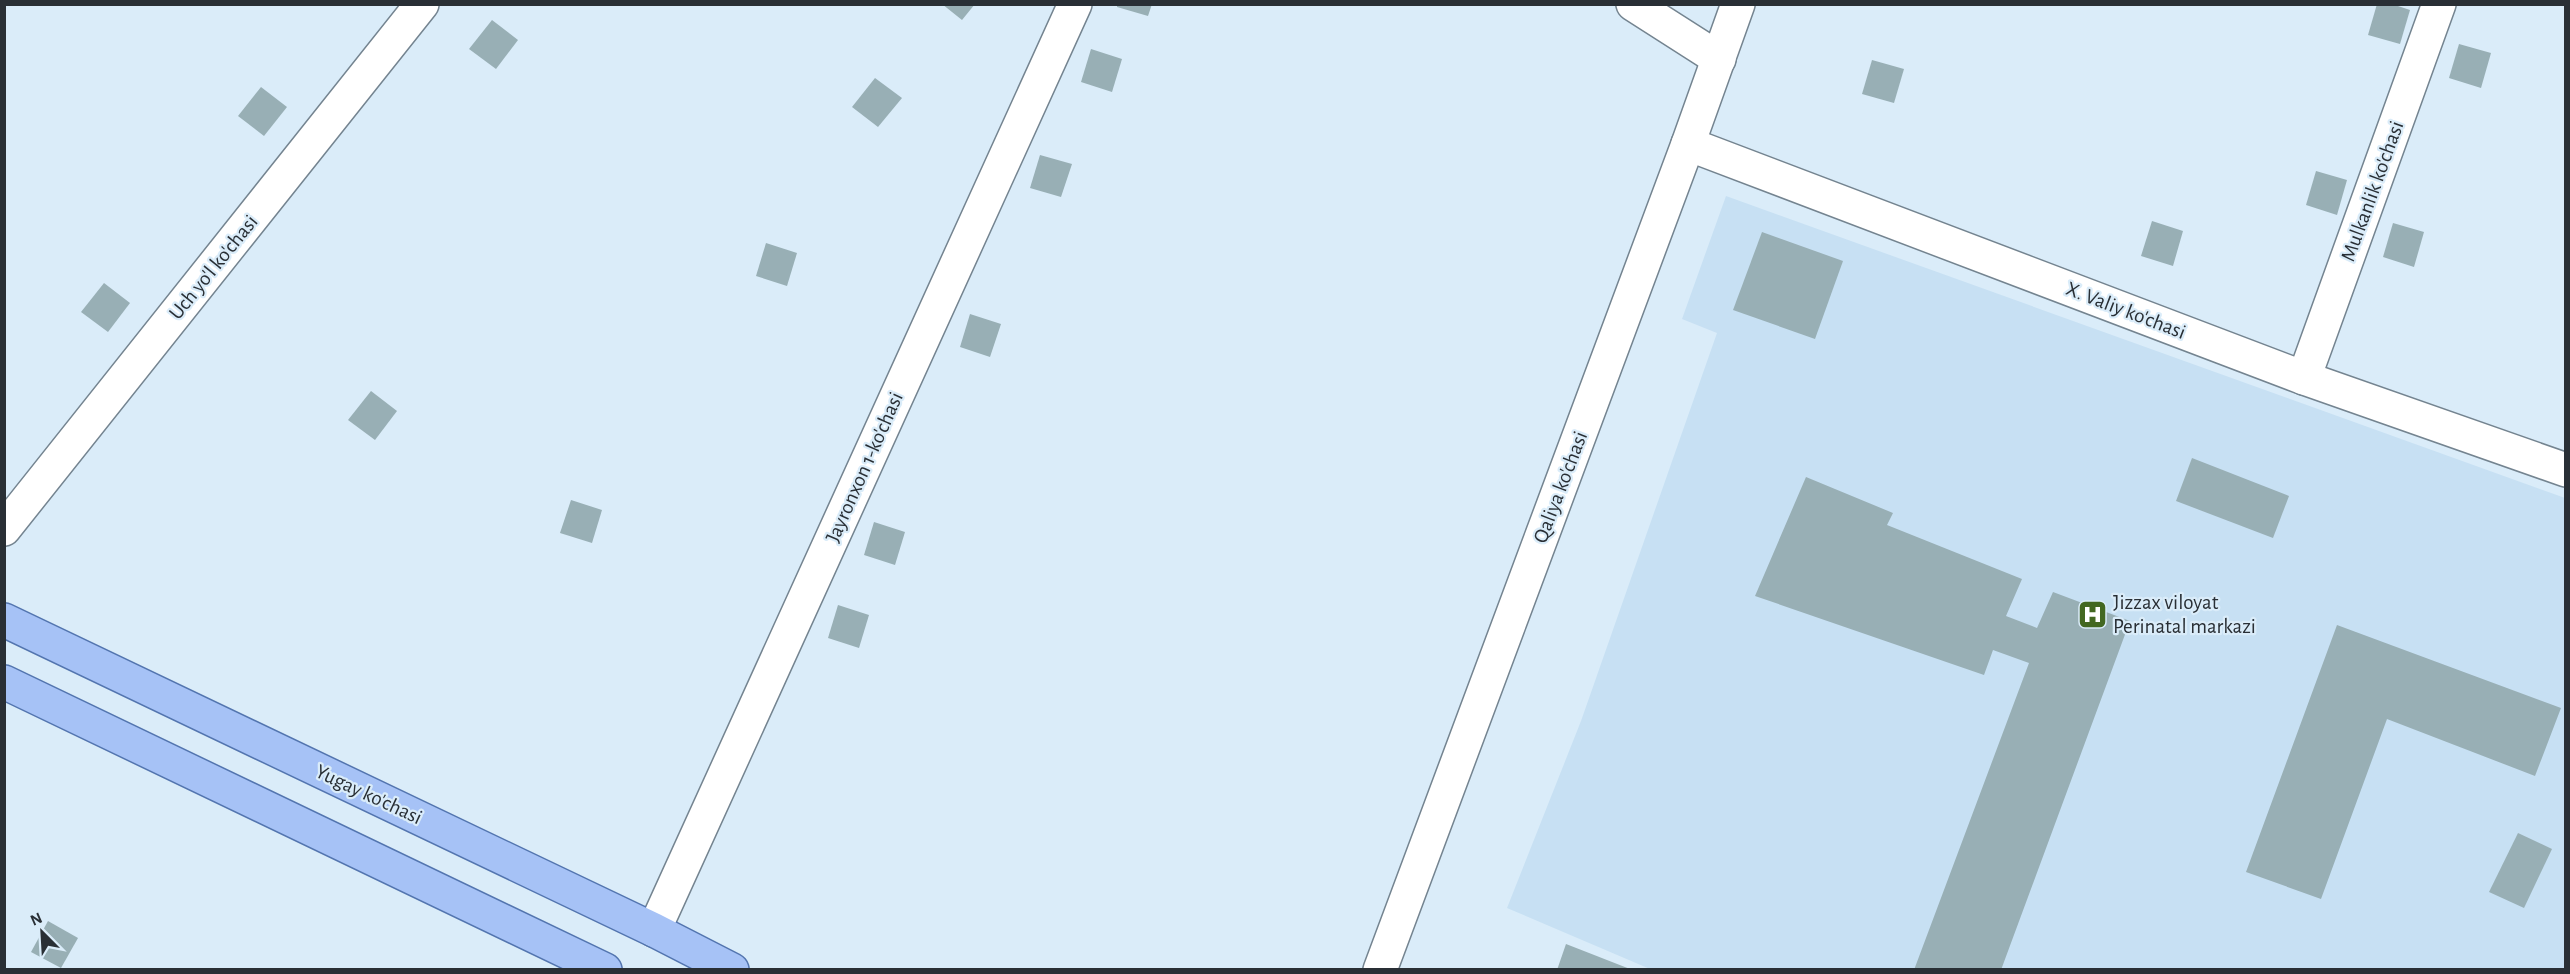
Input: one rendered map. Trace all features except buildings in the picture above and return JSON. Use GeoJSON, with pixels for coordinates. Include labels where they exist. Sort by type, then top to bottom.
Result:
{"type":"FeatureCollection","features":[{"type":"Feature","properties":{"kind":"main road","name":"Yugay ko'chasi"},"geometry":{"type":"LineString","coordinates":[[4,620],[732,969]]}},
{"type":"Feature","properties":{"kind":"main road"},"geometry":{"type":"LineString","coordinates":[[4,682],[605,969]]}},
{"type":"Feature","properties":{"kind":"street","name":"Uch yo'l ko'chasi"},"geometry":{"type":"LineString","coordinates":[[4,529],[422,4]]}},
{"type":"Feature","properties":{"kind":"street","name":"Jayronxon 1-ko'chasi"},"geometry":{"type":"LineString","coordinates":[[654,930],[1075,4]]}},
{"type":"Feature","properties":{"kind":"street"},"geometry":{"type":"LineString","coordinates":[[1633,4],[1719,59]]}},
{"type":"Feature","properties":{"kind":"street","name":"Qaliya ko'chasi"},"geometry":{"type":"LineString","coordinates":[[1380,969],[1688,144],[1738,4]]}},
{"type":"Feature","properties":{"kind":"street","name":"Mulkanlik ko'chasi"},"geometry":{"type":"LineString","coordinates":[[2304,378],[2439,4]]}},
{"type":"Feature","properties":{"kind":"street","name":"X. Valiy ko'chasi"},"geometry":{"type":"LineString","coordinates":[[1688,144],[2304,378],[2565,470]]}},
{"type":"Feature","properties":{"kind":"shaded area","name":"Jizzax viloyat Perinatal markazi"},"geometry":{"type":"Polygon","coordinates":[[[1726,196],[2565,498],[2565,969],[1650,969],[1507,908],[1581,721],[1717,333],[1682,319],[1726,196]]]}},
{"type":"Feature","properties":{"kind":"place","name":"Jizzax viloyat Perinatal markazi"},"geometry":{"type":"Point","coordinates":[2092,614]}}]}
